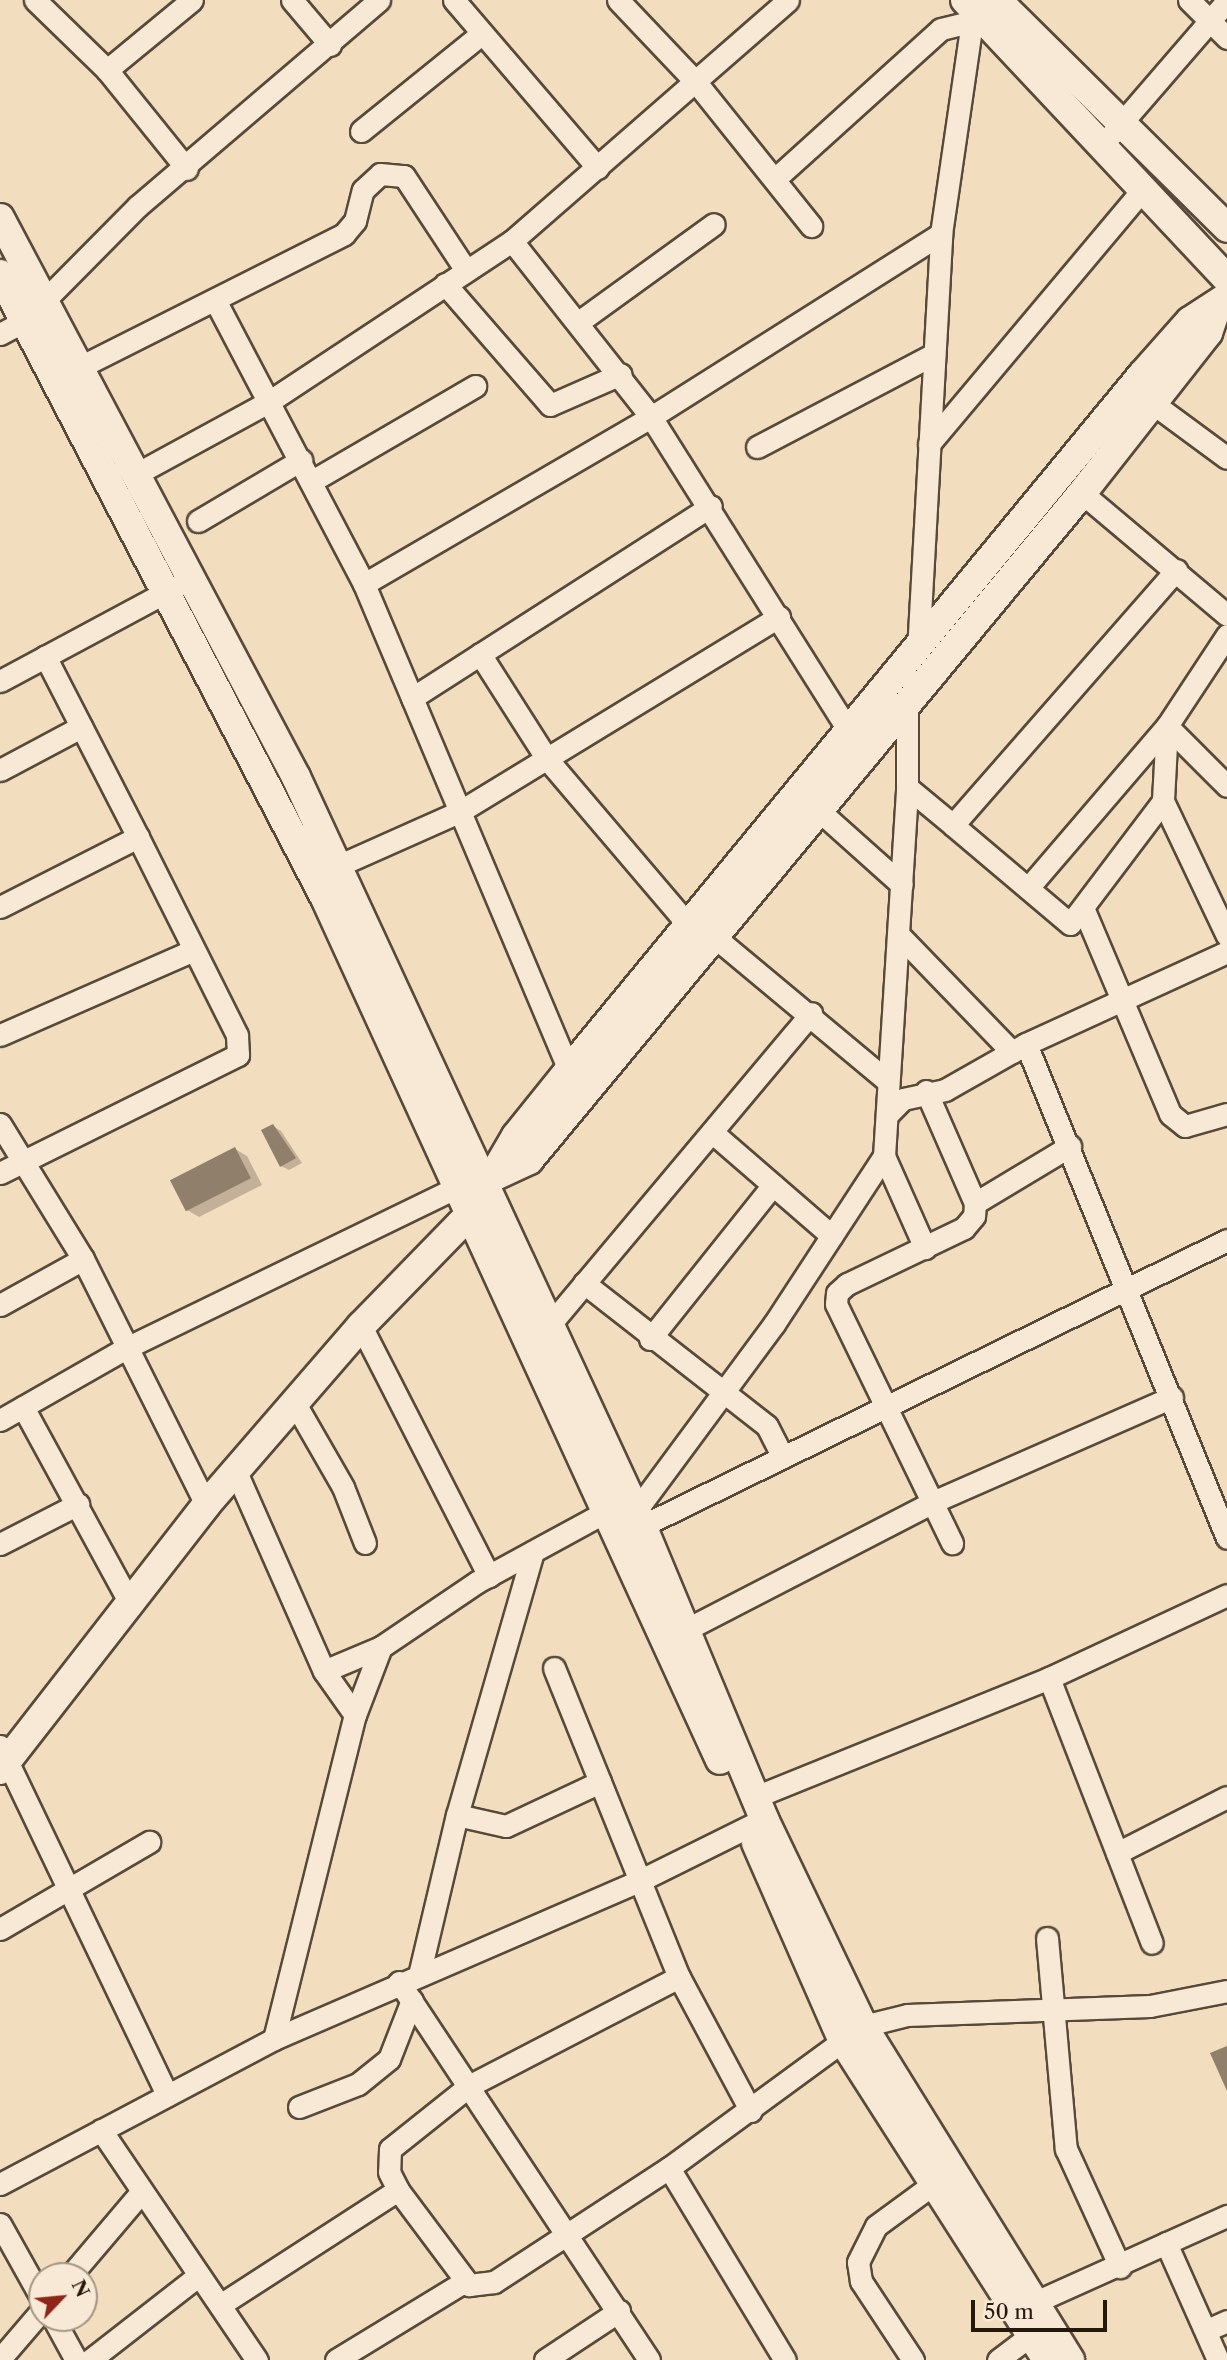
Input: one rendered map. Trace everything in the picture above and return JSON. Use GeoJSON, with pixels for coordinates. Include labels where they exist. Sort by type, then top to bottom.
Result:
{"type":"FeatureCollection","features":[{"type":"Feature","properties":{"kind":"street"},"geometry":{"type":"LineString","coordinates":[[36,0],[107,71],[187,169]]}},
{"type":"Feature","properties":{"kind":"street"},"geometry":{"type":"LineString","coordinates":[[107,71],[192,0]]}},
{"type":"Feature","properties":{"kind":"street"},"geometry":{"type":"LineString","coordinates":[[292,0],[330,45]]}},
{"type":"Feature","properties":{"kind":"street"},"geometry":{"type":"LineString","coordinates":[[0,334],[24,320],[138,206],[187,169],[379,0]]}},
{"type":"Feature","properties":{"kind":"street"},"geometry":{"type":"LineString","coordinates":[[454,0],[598,168]]}},
{"type":"Feature","properties":{"kind":"street"},"geometry":{"type":"LineString","coordinates":[[618,0],[695,81],[776,178],[811,226]]}},
{"type":"Feature","properties":{"kind":"street"},"geometry":{"type":"LineString","coordinates":[[138,473],[270,401],[465,269],[512,241],[788,0]]}},
{"type":"Feature","properties":{"kind":"street"},"geometry":{"type":"LineString","coordinates":[[1189,0],[1227,38]]}},
{"type":"Feature","properties":{"kind":"street"},"geometry":{"type":"LineString","coordinates":[[1101,148],[1208,19],[1227,1]]}},
{"type":"Feature","properties":{"kind":"street"},"geometry":{"type":"LineString","coordinates":[[776,178],[941,29],[953,21],[985,11]]}},
{"type":"Feature","properties":{"kind":"street"},"geometry":{"type":"LineString","coordinates":[[985,11],[1121,123],[1227,228]]}},
{"type":"Feature","properties":{"kind":"street"},"geometry":{"type":"LineString","coordinates":[[985,11],[1101,148],[1227,279]]}},
{"type":"Feature","properties":{"kind":"street"},"geometry":{"type":"LineString","coordinates":[[626,1521],[723,1396],[884,1156],[888,1114],[886,1080],[899,935],[908,787],[906,702],[918,652],[941,234],[985,11]]}},
{"type":"Feature","properties":{"kind":"street"},"geometry":{"type":"LineString","coordinates":[[361,131],[481,34]]}},
{"type":"Feature","properties":{"kind":"street"},"geometry":{"type":"LineString","coordinates":[[80,367],[216,302],[344,234],[363,190],[380,174],[393,172],[415,189],[465,269]]}},
{"type":"Feature","properties":{"kind":"street"},"geometry":{"type":"LineString","coordinates":[[929,444],[1141,191]]}},
{"type":"Feature","properties":{"kind":"street"},"geometry":{"type":"LineString","coordinates":[[0,218],[138,473],[192,580],[325,871],[478,1192],[853,2033],[932,2185],[1024,2307],[1070,2360]]}},
{"type":"Feature","properties":{"kind":"street"},"geometry":{"type":"LineString","coordinates":[[580,321],[714,224]]}},
{"type":"Feature","properties":{"kind":"street"},"geometry":{"type":"LineString","coordinates":[[364,584],[651,417],[941,234]]}},
{"type":"Feature","properties":{"kind":"street"},"geometry":{"type":"LineString","coordinates":[[512,241],[580,321],[651,417],[711,506],[850,733]]}},
{"type":"Feature","properties":{"kind":"street"},"geometry":{"type":"LineString","coordinates":[[0,274],[165,591],[325,871]]}},
{"type":"Feature","properties":{"kind":"street"},"geometry":{"type":"LineString","coordinates":[[445,284],[550,405],[621,374]]}},
{"type":"Feature","properties":{"kind":"street"},"geometry":{"type":"LineString","coordinates":[[216,302],[364,584],[569,1070]]}},
{"type":"Feature","properties":{"kind":"street"},"geometry":{"type":"LineString","coordinates":[[167,2095],[3,1759],[131,1605],[206,1505],[297,1407],[361,1326],[478,1192],[516,1136],[569,1070],[816,808],[1082,493],[1208,333],[1222,302]]}},
{"type":"Feature","properties":{"kind":"street"},"geometry":{"type":"LineString","coordinates":[[0,1420],[128,1347],[478,1192],[529,1160],[850,733],[1158,357],[1190,321],[1222,302]]}},
{"type":"Feature","properties":{"kind":"street"},"geometry":{"type":"LineString","coordinates":[[757,447],[934,354]]}},
{"type":"Feature","properties":{"kind":"street"},"geometry":{"type":"LineString","coordinates":[[312,481],[475,386]]}},
{"type":"Feature","properties":{"kind":"street"},"geometry":{"type":"LineString","coordinates":[[1151,402],[1227,458]]}},
{"type":"Feature","properties":{"kind":"street"},"geometry":{"type":"LineString","coordinates":[[198,521],[301,460]]}},
{"type":"Feature","properties":{"kind":"street"},"geometry":{"type":"LineString","coordinates":[[1082,493],[1227,615]]}},
{"type":"Feature","properties":{"kind":"street"},"geometry":{"type":"LineString","coordinates":[[412,698],[711,506]]}},
{"type":"Feature","properties":{"kind":"street"},"geometry":{"type":"LineString","coordinates":[[953,825],[1176,570]]}},
{"type":"Feature","properties":{"kind":"street"},"geometry":{"type":"LineString","coordinates":[[0,681],[165,591],[192,580]]}},
{"type":"Feature","properties":{"kind":"street"},"geometry":{"type":"LineString","coordinates":[[325,871],[459,812],[779,617]]}},
{"type":"Feature","properties":{"kind":"street"},"geometry":{"type":"LineString","coordinates":[[1028,888],[1167,726],[1227,635]]}},
{"type":"Feature","properties":{"kind":"street"},"geometry":{"type":"LineString","coordinates":[[481,654],[547,759],[700,930],[811,1013],[886,1080]]}},
{"type":"Feature","properties":{"kind":"street"},"geometry":{"type":"LineString","coordinates":[[0,1173],[23,1164],[238,1055],[237,1035],[191,951],[138,837],[46,656]]}},
{"type":"Feature","properties":{"kind":"street"},"geometry":{"type":"LineString","coordinates":[[1167,726],[1227,786]]}},
{"type":"Feature","properties":{"kind":"street"},"geometry":{"type":"LineString","coordinates":[[1167,726],[1163,801],[1227,936]]}},
{"type":"Feature","properties":{"kind":"street"},"geometry":{"type":"LineString","coordinates":[[0,770],[81,727]]}},
{"type":"Feature","properties":{"kind":"street"},"geometry":{"type":"LineString","coordinates":[[908,787],[1028,888],[1064,923],[1084,910],[1163,801]]}},
{"type":"Feature","properties":{"kind":"street"},"geometry":{"type":"LineString","coordinates":[[816,808],[902,885]]}},
{"type":"Feature","properties":{"kind":"street"},"geometry":{"type":"LineString","coordinates":[[0,907],[138,837]]}},
{"type":"Feature","properties":{"kind":"street"},"geometry":{"type":"LineString","coordinates":[[1084,910],[1170,1114],[1185,1126],[1227,1114]]}},
{"type":"Feature","properties":{"kind":"street"},"geometry":{"type":"LineString","coordinates":[[899,935],[1019,1048],[1070,1146],[1129,1287],[1227,1538]]}},
{"type":"Feature","properties":{"kind":"street"},"geometry":{"type":"LineString","coordinates":[[0,1035],[191,951]]}},
{"type":"Feature","properties":{"kind":"street"},"geometry":{"type":"LineString","coordinates":[[888,1114],[926,1091],[945,1090],[1019,1048],[1125,1003],[1227,953]]}},
{"type":"Feature","properties":{"kind":"street"},"geometry":{"type":"LineString","coordinates":[[547,1328],[811,1013]]}},
{"type":"Feature","properties":{"kind":"street"},"geometry":{"type":"LineString","coordinates":[[926,1091],[975,1203]]}},
{"type":"Feature","properties":{"kind":"street"},"geometry":{"type":"LineString","coordinates":[[0,1124],[83,1259],[206,1505]]}},
{"type":"Feature","properties":{"kind":"street"},"geometry":{"type":"LineString","coordinates":[[713,1133],[832,1236]]}},
{"type":"Feature","properties":{"kind":"street"},"geometry":{"type":"LineString","coordinates":[[952,1543],[846,1326],[837,1293],[964,1228],[975,1203],[1070,1146]]}},
{"type":"Feature","properties":{"kind":"street"},"geometry":{"type":"LineString","coordinates":[[884,1156],[925,1248]]}},
{"type":"Feature","properties":{"kind":"street"},"geometry":{"type":"LineString","coordinates":[[650,1339],[773,1185]]}},
{"type":"Feature","properties":{"kind":"street"},"geometry":{"type":"LineString","coordinates":[[478,1192],[547,1328],[626,1521],[687,1629],[756,1814]]}},
{"type":"Feature","properties":{"kind":"street"},"geometry":{"type":"LineString","coordinates":[[324,1671],[381,1647],[489,1576],[533,1552],[626,1521],[783,1457],[1227,1240]]}},
{"type":"Feature","properties":{"kind":"street"},"geometry":{"type":"LineString","coordinates":[[0,1305],[83,1259]]}},
{"type":"Feature","properties":{"kind":"street"},"geometry":{"type":"LineString","coordinates":[[584,1283],[650,1339],[723,1396],[767,1426],[783,1457]]}},
{"type":"Feature","properties":{"kind":"street"},"geometry":{"type":"LineString","coordinates":[[361,1326],[489,1576]]}},
{"type":"Feature","properties":{"kind":"street"},"geometry":{"type":"LineString","coordinates":[[687,1629],[933,1502],[1172,1397]]}},
{"type":"Feature","properties":{"kind":"street"},"geometry":{"type":"LineString","coordinates":[[23,1407],[78,1503],[131,1605]]}},
{"type":"Feature","properties":{"kind":"street"},"geometry":{"type":"LineString","coordinates":[[297,1407],[343,1487],[365,1544]]}},
{"type":"Feature","properties":{"kind":"street"},"geometry":{"type":"LineString","coordinates":[[237,1474],[324,1671],[355,1715]]}},
{"type":"Feature","properties":{"kind":"street"},"geometry":{"type":"LineString","coordinates":[[0,1544],[78,1503]]}},
{"type":"Feature","properties":{"kind":"street"},"geometry":{"type":"LineString","coordinates":[[420,1971],[457,1815],[533,1552]]}},
{"type":"Feature","properties":{"kind":"street"},"geometry":{"type":"LineString","coordinates":[[0,2184],[274,2039],[420,1971],[641,1880],[756,1814],[1227,1595]]}},
{"type":"Feature","properties":{"kind":"street"},"geometry":{"type":"LineString","coordinates":[[274,2039],[355,1715],[381,1647]]}},
{"type":"Feature","properties":{"kind":"street"},"geometry":{"type":"LineString","coordinates":[[554,1668],[679,1977],[751,2111]]}},
{"type":"Feature","properties":{"kind":"street"},"geometry":{"type":"LineString","coordinates":[[1049,1678],[1152,1942]]}},
{"type":"Feature","properties":{"kind":"street"},"geometry":{"type":"LineString","coordinates":[[457,1815],[506,1826],[600,1782]]}},
{"type":"Feature","properties":{"kind":"street"},"geometry":{"type":"LineString","coordinates":[[1117,1853],[1227,1797]]}},
{"type":"Feature","properties":{"kind":"street"},"geometry":{"type":"LineString","coordinates":[[0,1929],[70,1892],[149,1842]]}},
{"type":"Feature","properties":{"kind":"street"},"geometry":{"type":"LineString","coordinates":[[1047,1938],[1066,2149],[1120,2267]]}},
{"type":"Feature","properties":{"kind":"street"},"geometry":{"type":"LineString","coordinates":[[464,2282],[398,2190],[389,2172],[390,2150],[470,2086],[679,1977]]}},
{"type":"Feature","properties":{"kind":"street"},"geometry":{"type":"LineString","coordinates":[[399,1982],[649,2360]]}},
{"type":"Feature","properties":{"kind":"street"},"geometry":{"type":"LineString","coordinates":[[337,2360],[464,2282],[488,2286],[669,2168],[751,2111],[853,2033],[907,2015],[1055,2014],[1227,1992]]}},
{"type":"Feature","properties":{"kind":"street"},"geometry":{"type":"LineString","coordinates":[[299,2107],[358,2084],[389,2059],[412,2000]]}},
{"type":"Feature","properties":{"kind":"street"},"geometry":{"type":"LineString","coordinates":[[853,2033],[1024,2307],[1031,2335],[1048,2360]]}},
{"type":"Feature","properties":{"kind":"street"},"geometry":{"type":"LineString","coordinates":[[101,2130],[257,2360]]}},
{"type":"Feature","properties":{"kind":"street"},"geometry":{"type":"LineString","coordinates":[[669,2168],[785,2360]]}},
{"type":"Feature","properties":{"kind":"street"},"geometry":{"type":"LineString","coordinates":[[913,2360],[861,2280],[858,2262],[876,2227],[932,2185]]}},
{"type":"Feature","properties":{"kind":"street"},"geometry":{"type":"LineString","coordinates":[[220,2305],[398,2190]]}},
{"type":"Feature","properties":{"kind":"street"},"geometry":{"type":"LineString","coordinates":[[82,2262],[142,2191]]}},
{"type":"Feature","properties":{"kind":"street"},"geometry":{"type":"LineString","coordinates":[[1024,2307],[1120,2267],[1227,2216]]}},
{"type":"Feature","properties":{"kind":"street"},"geometry":{"type":"LineString","coordinates":[[0,2224],[28,2274]]}},
{"type":"Feature","properties":{"kind":"street"},"geometry":{"type":"LineString","coordinates":[[1166,2243],[1207,2330],[1218,2360]]}},
{"type":"Feature","properties":{"kind":"street"},"geometry":{"type":"LineString","coordinates":[[90,2360],[112,2353],[199,2275]]}},
{"type":"Feature","properties":{"kind":"street"},"geometry":{"type":"LineString","coordinates":[[545,2360],[619,2311]]}},
{"type":"Feature","properties":{"kind":"street"},"geometry":{"type":"LineString","coordinates":[[1207,2330],[1227,2321]]}},
{"type":"Feature","properties":{"kind":"street"},"geometry":{"type":"LineString","coordinates":[[0,2359],[28,2326]]}},
{"type":"Feature","properties":{"kind":"street"},"geometry":{"type":"LineString","coordinates":[[61,2332],[76,2360]]}},
{"type":"Feature","properties":{"kind":"street"},"geometry":{"type":"LineString","coordinates":[[998,2360],[1031,2335]]}},
{"type":"Feature","properties":{"kind":"building"},"geometry":{"type":"Polygon","coordinates":[[[273,1124],[296,1158],[280,1167],[261,1130],[273,1124]]]}},
{"type":"Feature","properties":{"kind":"building"},"geometry":{"type":"Polygon","coordinates":[[[235,1147],[251,1178],[186,1211],[170,1180],[235,1147]]]}},
{"type":"Feature","properties":{"kind":"building"},"geometry":{"type":"Polygon","coordinates":[[[1227,2046],[1227,2091],[1210,2053],[1227,2046]]]}}]}
